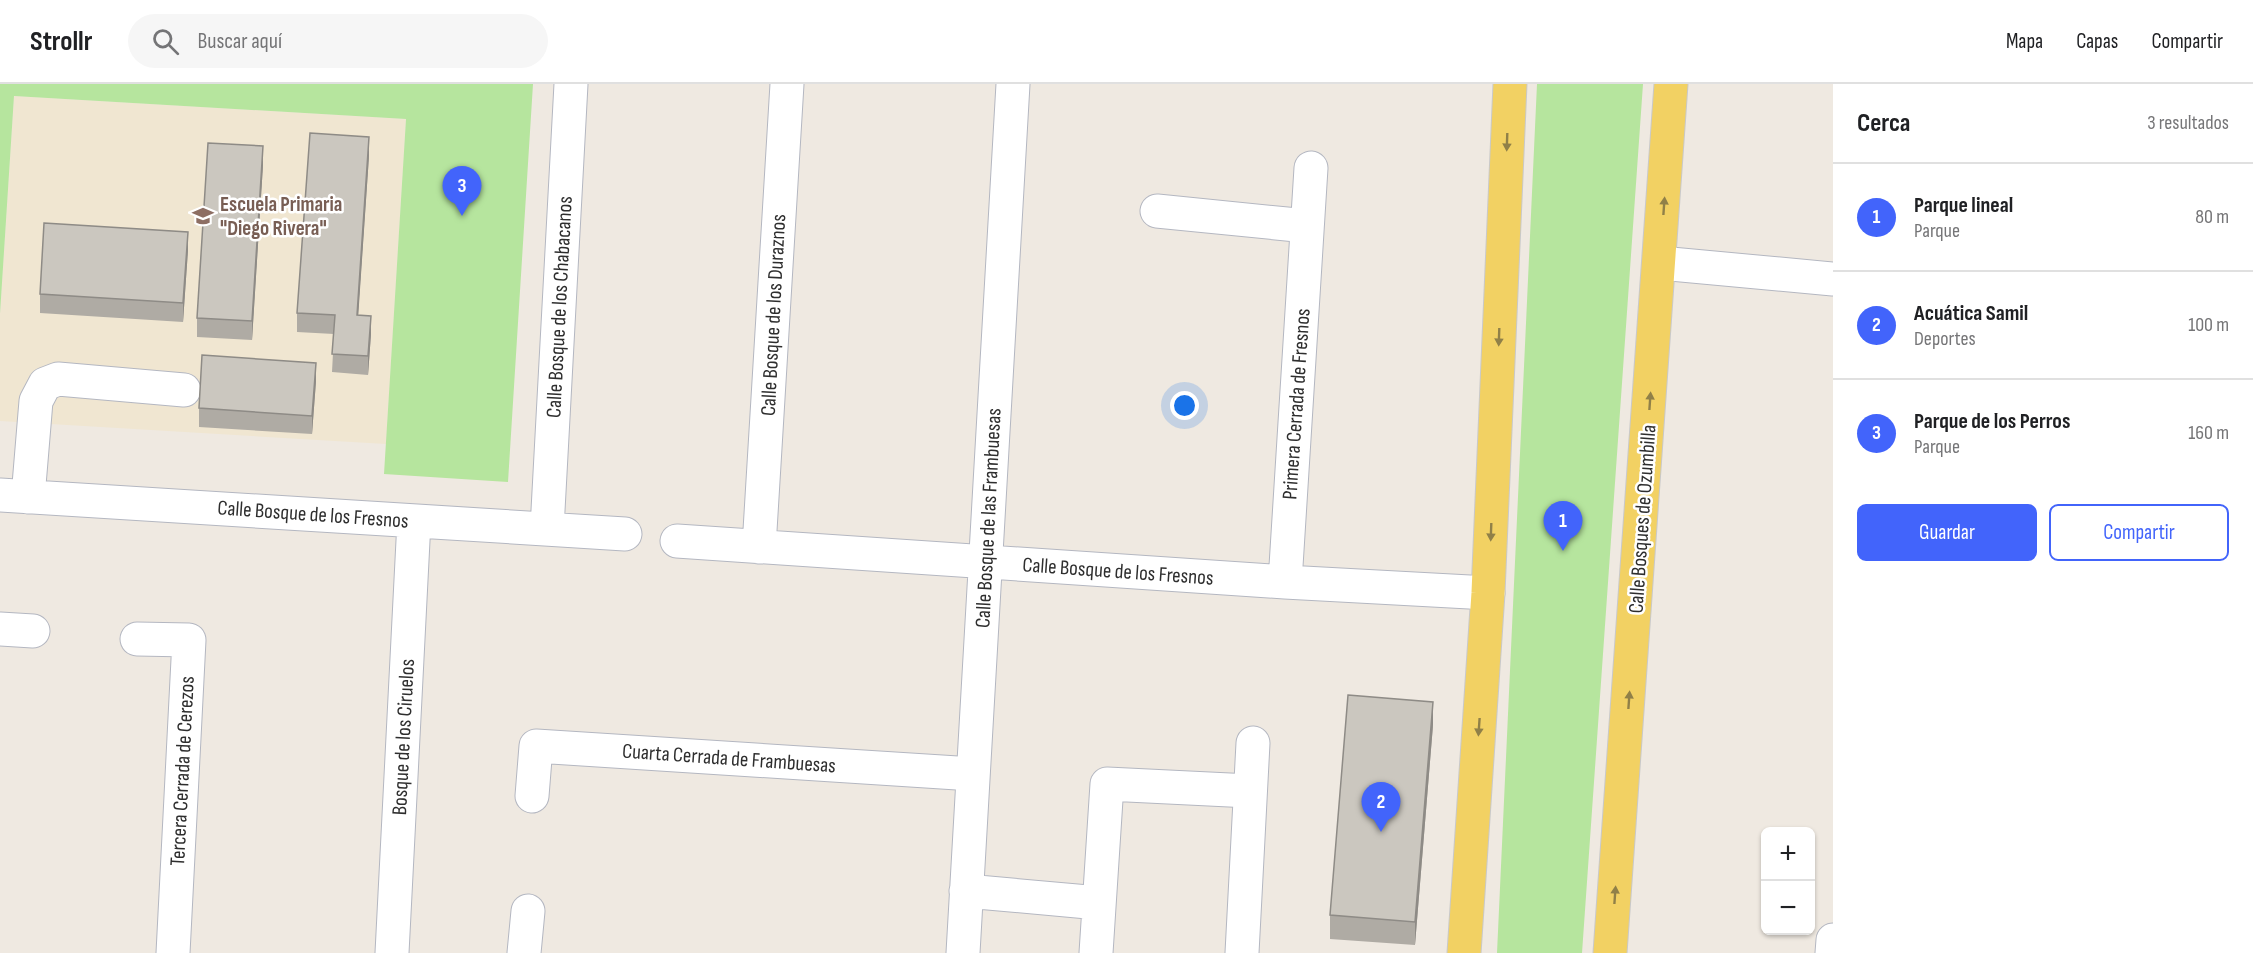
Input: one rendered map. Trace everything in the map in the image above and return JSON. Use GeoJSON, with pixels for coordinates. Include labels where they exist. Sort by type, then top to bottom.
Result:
{"type":"FeatureCollection","features":[{"type":"Feature","properties":{"kind":"main road"},"geometry":{"type":"LineString","coordinates":[[1464,953],[1488,593],[1509,84]]}},
{"type":"Feature","properties":{"kind":"main road","name":"Calle Bosques de Ozumbilla"},"geometry":{"type":"LineString","coordinates":[[1611,953],[1671,84]]}},
{"type":"Feature","properties":{"kind":"street","name":"Calle Bosque de los Chabacanos"},"geometry":{"type":"LineString","coordinates":[[547,529],[571,84]]}},
{"type":"Feature","properties":{"kind":"street","name":"Calle Bosque de los Duraznos"},"geometry":{"type":"LineString","coordinates":[[759,546],[787,84]]}},
{"type":"Feature","properties":{"kind":"street","name":"Calle Bosque de las Frambuesas"},"geometry":{"type":"LineString","coordinates":[[963,953],[1013,84]]}},
{"type":"Feature","properties":{"kind":"street","name":"Primera Cerrada de Fresnos"},"geometry":{"type":"LineString","coordinates":[[1285,582],[1311,168]]}},
{"type":"Feature","properties":{"kind":"street"},"geometry":{"type":"LineString","coordinates":[[1157,211],[1307,226]]}},
{"type":"Feature","properties":{"kind":"street"},"geometry":{"type":"LineString","coordinates":[[1660,263],[1833,279]]}},
{"type":"Feature","properties":{"kind":"street"},"geometry":{"type":"LineString","coordinates":[[14,496],[36,401],[45,384],[58,379],[184,390]]}},
{"type":"Feature","properties":{"kind":"street","name":"Calle Bosque de los Fresnos"},"geometry":{"type":"LineString","coordinates":[[14,496],[625,534]]}},
{"type":"Feature","properties":{"kind":"street","name":"Bosque de los Ciruelos"},"geometry":{"type":"LineString","coordinates":[[392,953],[414,520]]}},
{"type":"Feature","properties":{"kind":"street","name":"Calle Bosque de los Fresnos"},"geometry":{"type":"LineString","coordinates":[[676,541],[1285,582],[1488,593]]}},
{"type":"Feature","properties":{"kind":"street"},"geometry":{"type":"LineString","coordinates":[[0,629],[33,631]]}},
{"type":"Feature","properties":{"kind":"street","name":"Tercera Cerrada de Cerezos"},"geometry":{"type":"LineString","coordinates":[[137,639],[189,640],[173,953]]}},
{"type":"Feature","properties":{"kind":"street"},"geometry":{"type":"LineString","coordinates":[[1242,953],[1253,743]]}},
{"type":"Feature","properties":{"kind":"street","name":"Cuarta Cerrada de Frambuesas"},"geometry":{"type":"LineString","coordinates":[[532,796],[536,746],[973,774]]}},
{"type":"Feature","properties":{"kind":"street"},"geometry":{"type":"LineString","coordinates":[[1095,953],[1107,784],[1250,791]]}},
{"type":"Feature","properties":{"kind":"street"},"geometry":{"type":"LineString","coordinates":[[966,891],[1099,903]]}},
{"type":"Feature","properties":{"kind":"street"},"geometry":{"type":"LineString","coordinates":[[524,953],[528,911]]}},
{"type":"Feature","properties":{"kind":"street"},"geometry":{"type":"LineString","coordinates":[[1832,953],[1833,940]]}},
{"type":"Feature","properties":{"kind":"shaded area","name":"Escuela Primaria \"Diego Rivera\""},"geometry":{"type":"Polygon","coordinates":[[[14,96],[406,119],[386,444],[0,421],[0,314],[14,96]]]}},
{"type":"Feature","properties":{"kind":"green space"},"geometry":{"type":"Polygon","coordinates":[[[0,84],[533,84],[508,482],[384,474],[406,119],[14,96],[0,314],[0,84]]]}},
{"type":"Feature","properties":{"kind":"green space"},"geometry":{"type":"Polygon","coordinates":[[[1537,84],[1643,84],[1582,953],[1497,953],[1537,84]]]}},
{"type":"Feature","properties":{"kind":"building"},"geometry":{"type":"Polygon","coordinates":[[[310,133],[369,137],[357,315],[371,316],[368,356],[332,354],[335,315],[297,313],[310,133]]]}},
{"type":"Feature","properties":{"kind":"building"},"geometry":{"type":"Polygon","coordinates":[[[208,143],[263,146],[252,321],[197,318],[208,143]]]}},
{"type":"Feature","properties":{"kind":"building"},"geometry":{"type":"Polygon","coordinates":[[[44,223],[188,232],[183,303],[40,294],[44,223]]]}},
{"type":"Feature","properties":{"kind":"building"},"geometry":{"type":"Polygon","coordinates":[[[202,355],[316,363],[312,416],[199,408],[202,355]]]}},
{"type":"Feature","properties":{"kind":"building"},"geometry":{"type":"Polygon","coordinates":[[[1348,695],[1433,702],[1415,922],[1330,915],[1348,695]]]}},
{"type":"Feature","properties":{"kind":"place","name":"Escuela Primaria \"Diego Rivera\""},"geometry":{"type":"Point","coordinates":[203,216]}},
{"type":"Feature","properties":{"kind":"place","name":"Parque de los Perros"},"geometry":{"type":"Point","coordinates":[462,216]}},
{"type":"Feature","properties":{"kind":"place","name":"Parque lineal"},"geometry":{"type":"Point","coordinates":[1563,551]}},
{"type":"Feature","properties":{"kind":"place","name":"Acuática Samil"},"geometry":{"type":"Point","coordinates":[1381,832]}}]}
